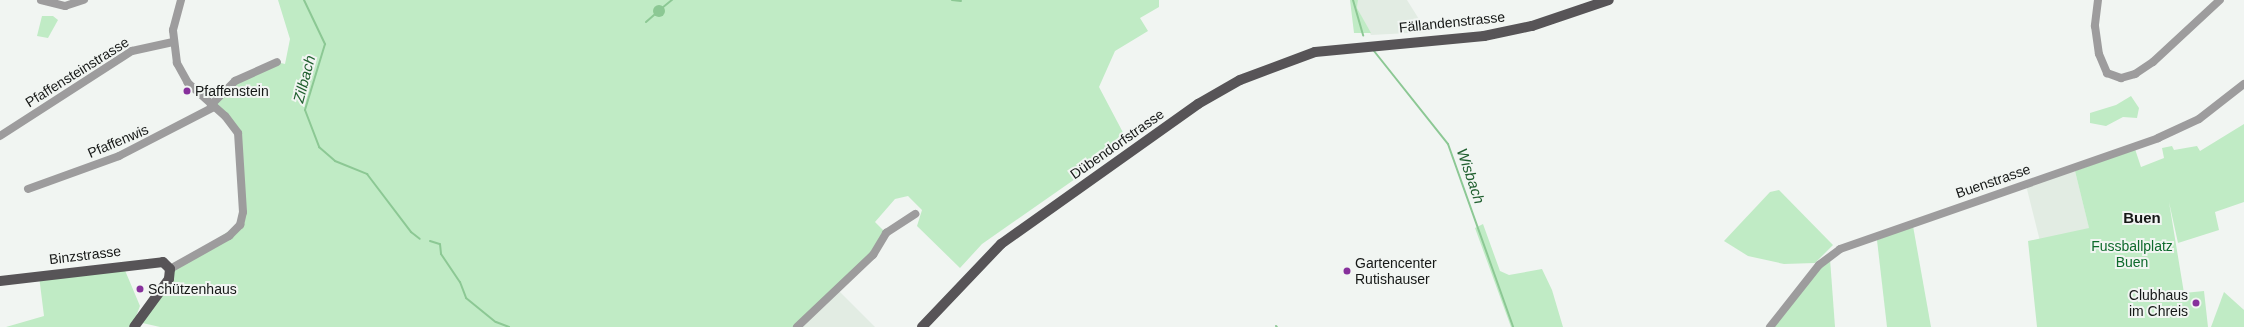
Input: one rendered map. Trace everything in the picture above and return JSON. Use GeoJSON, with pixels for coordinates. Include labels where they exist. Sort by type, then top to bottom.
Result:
{"type":"FeatureCollection","features":[{"type":"Feature","properties":{"kind":"main road","name":"Fällandenstrasse"},"geometry":{"type":"LineString","coordinates":[[1364,44],[1484,36],[1532,26],[1609,0]]}},
{"type":"Feature","properties":{"kind":"main road","name":"Dübendorfstrasse"},"geometry":{"type":"LineString","coordinates":[[922,327],[1001,244],[1198,104],[1240,80],[1294,58],[1364,44]]}},
{"type":"Feature","properties":{"kind":"main road","name":"Binzstrasse"},"geometry":{"type":"LineString","coordinates":[[0,280],[154,260],[165,263],[170,269]]}},
{"type":"Feature","properties":{"kind":"main road"},"geometry":{"type":"LineString","coordinates":[[134,327],[166,285],[170,269]]}},
{"type":"Feature","properties":{"kind":"street"},"geometry":{"type":"LineString","coordinates":[[41,0],[51,4],[70,5],[84,0]]}},
{"type":"Feature","properties":{"kind":"street"},"geometry":{"type":"LineString","coordinates":[[170,269],[229,236],[243,216],[238,133],[185,79],[173,42],[174,18],[181,0]]}},
{"type":"Feature","properties":{"kind":"street"},"geometry":{"type":"LineString","coordinates":[[2098,0],[2095,26],[2099,54],[2108,73],[2121,78],[2135,74],[2153,62],[2220,0]]}},
{"type":"Feature","properties":{"kind":"street","name":"Pfaffensteinstrasse"},"geometry":{"type":"LineString","coordinates":[[0,136],[132,51],[173,42]]}},
{"type":"Feature","properties":{"kind":"street","name":"Pfaffenwis"},"geometry":{"type":"LineString","coordinates":[[28,189],[119,156],[212,106],[235,81],[277,62]]}},
{"type":"Feature","properties":{"kind":"street","name":"Buenstrasse"},"geometry":{"type":"LineString","coordinates":[[1770,327],[1819,265],[1840,249],[2158,138],[2199,119],[2244,84]]}},
{"type":"Feature","properties":{"kind":"street"},"geometry":{"type":"LineString","coordinates":[[797,327],[873,255],[886,233],[915,214]]}},
{"type":"Feature","properties":{"kind":"shaded area"},"geometry":{"type":"Polygon","coordinates":[[[1358,0],[1407,0],[1427,32],[1371,35],[1357,8],[1358,0]]]}},
{"type":"Feature","properties":{"kind":"shaded area"},"geometry":{"type":"Polygon","coordinates":[[[657,5],[661,5],[665,11],[661,17],[657,17],[653,13],[653,9],[657,5]]]}},
{"type":"Feature","properties":{"kind":"shaded area"},"geometry":{"type":"Polygon","coordinates":[[[2075,171],[2089,228],[2040,241],[2026,183],[2075,171]]]}},
{"type":"Feature","properties":{"kind":"shaded area"},"geometry":{"type":"Polygon","coordinates":[[[838,290],[875,327],[797,327],[838,290]]]}},
{"type":"Feature","properties":{"kind":"green space"},"geometry":{"type":"Polygon","coordinates":[[[278,0],[1159,0],[1159,7],[1140,18],[1148,31],[1115,51],[1099,87],[1128,142],[982,244],[960,268],[917,226],[922,210],[908,196],[895,199],[875,222],[886,233],[873,255],[797,327],[160,327],[138,322],[170,269],[240,224],[239,137],[211,105],[225,91],[277,62],[285,64],[290,39],[278,0]]]}},
{"type":"Feature","properties":{"kind":"green space"},"geometry":{"type":"Polygon","coordinates":[[[1350,0],[1358,0],[1357,8],[1371,33],[1354,33],[1350,0]]]}},
{"type":"Feature","properties":{"kind":"green space"},"geometry":{"type":"Polygon","coordinates":[[[42,16],[53,16],[58,20],[48,38],[37,36],[42,16]]]}},
{"type":"Feature","properties":{"kind":"green space"},"geometry":{"type":"Polygon","coordinates":[[[2131,96],[2139,108],[2137,118],[2123,117],[2106,126],[2090,123],[2090,113],[2116,105],[2131,96]]]}},
{"type":"Feature","properties":{"kind":"green space","name":"Fussballplatz Buen"},"geometry":{"type":"Polygon","coordinates":[[[2244,124],[2244,202],[2215,212],[2219,230],[2178,243],[2169,202],[2184,293],[2204,291],[2208,327],[2037,327],[2028,241],[2089,228],[2075,171],[2135,149],[2141,167],[2164,158],[2162,148],[2172,146],[2174,150],[2197,146],[2200,151],[2244,124]]]}},
{"type":"Feature","properties":{"kind":"green space"},"geometry":{"type":"Polygon","coordinates":[[[1779,190],[1833,245],[1815,263],[1784,264],[1748,256],[1724,241],[1770,192],[1779,190]]]}},
{"type":"Feature","properties":{"kind":"green space"},"geometry":{"type":"Polygon","coordinates":[[[1483,224],[1500,271],[1509,275],[1542,269],[1552,290],[1563,327],[1511,327],[1475,228],[1483,224]]]}},
{"type":"Feature","properties":{"kind":"green space"},"geometry":{"type":"Polygon","coordinates":[[[1913,226],[1931,327],[1887,327],[1877,240],[1913,226]]]}},
{"type":"Feature","properties":{"kind":"green space"},"geometry":{"type":"Polygon","coordinates":[[[1830,259],[1835,327],[1773,327],[1819,268],[1830,259]]]}},
{"type":"Feature","properties":{"kind":"green space"},"geometry":{"type":"Polygon","coordinates":[[[124,268],[140,306],[132,327],[6,327],[44,316],[39,276],[124,268]]]}},
{"type":"Feature","properties":{"kind":"green space"},"geometry":{"type":"Polygon","coordinates":[[[2224,292],[2244,310],[2244,327],[2211,327],[2224,292]]]}},
{"type":"Feature","properties":{"kind":"waterway","name":"Zilbach"},"geometry":{"type":"LineString","coordinates":[[304,0],[325,44],[305,110],[319,147],[335,161],[367,174],[411,232],[420,239]]}},
{"type":"Feature","properties":{"kind":"waterway"},"geometry":{"type":"LineString","coordinates":[[662,8],[672,0]]}},
{"type":"Feature","properties":{"kind":"waterway"},"geometry":{"type":"LineString","coordinates":[[952,0],[961,1]]}},
{"type":"Feature","properties":{"kind":"waterway","name":"Wisbach"},"geometry":{"type":"LineString","coordinates":[[1353,0],[1363,36]]}},
{"type":"Feature","properties":{"kind":"waterway"},"geometry":{"type":"LineString","coordinates":[[646,22],[654,15]]}},
{"type":"Feature","properties":{"kind":"waterway","name":"Wisbach"},"geometry":{"type":"LineString","coordinates":[[1374,51],[1448,144],[1513,327]]}},
{"type":"Feature","properties":{"kind":"waterway","name":"Zilbach"},"geometry":{"type":"LineString","coordinates":[[430,241],[440,244],[441,254],[460,282],[466,298],[496,322],[509,327]]}},
{"type":"Feature","properties":{"kind":"place","name":"Pfaffenstein"},"geometry":{"type":"Point","coordinates":[187,91]}},
{"type":"Feature","properties":{"kind":"place","name":"Gartencenter Rutishauser"},"geometry":{"type":"Point","coordinates":[1347,271]}},
{"type":"Feature","properties":{"kind":"place","name":"Schützenhaus"},"geometry":{"type":"Point","coordinates":[140,289]}},
{"type":"Feature","properties":{"kind":"place","name":"Clubhaus im Chreis"},"geometry":{"type":"Point","coordinates":[2196,303]}},
{"type":"Feature","properties":{"kind":"district","name":"Buen"},"geometry":{"type":"Point","coordinates":[2142,218]}}]}
